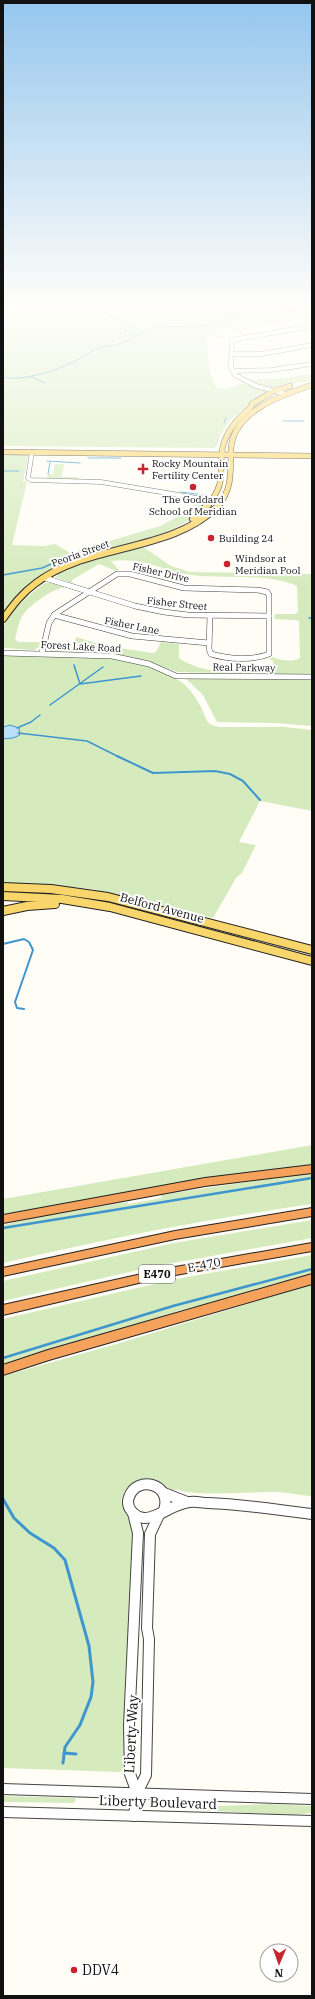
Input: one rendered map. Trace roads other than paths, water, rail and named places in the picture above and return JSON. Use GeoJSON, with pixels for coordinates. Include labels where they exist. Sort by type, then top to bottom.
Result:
{"type":"FeatureCollection","features":[{"type":"Feature","properties":{"kind":"highway"},"geometry":{"type":"LineString","coordinates":[[3,1219],[35,1213],[49,1213],[268,1174],[312,1168]]}},
{"type":"Feature","properties":{"kind":"highway"},"geometry":{"type":"LineString","coordinates":[[3,1272],[168,1236],[312,1212]]}},
{"type":"Feature","properties":{"kind":"highway","name":"E-470"},"geometry":{"type":"LineString","coordinates":[[3,1310],[164,1273],[312,1247]]}},
{"type":"Feature","properties":{"kind":"highway"},"geometry":{"type":"LineString","coordinates":[[3,1370],[164,1326],[312,1279]]}},
{"type":"Feature","properties":{"kind":"main road","name":"Peoria Street"},"geometry":{"type":"LineString","coordinates":[[180,530],[198,515],[218,490],[221,481],[222,452],[225,436],[231,427],[251,407],[261,401]]}},
{"type":"Feature","properties":{"kind":"main road"},"geometry":{"type":"LineString","coordinates":[[231,452],[236,432],[247,418],[272,401]]}},
{"type":"Feature","properties":{"kind":"main road"},"geometry":{"type":"LineString","coordinates":[[3,448],[222,452],[312,451]]}},
{"type":"Feature","properties":{"kind":"main road"},"geometry":{"type":"LineString","coordinates":[[32,452],[34,450],[68,451],[76,449]]}},
{"type":"Feature","properties":{"kind":"main road"},"geometry":{"type":"LineString","coordinates":[[3,452],[101,453],[123,455],[128,458],[153,454],[222,452]]}},
{"type":"Feature","properties":{"kind":"main road","name":"Peoria Street"},"geometry":{"type":"LineString","coordinates":[[3,619],[18,598],[45,578],[83,561],[156,539],[199,521],[221,502],[229,490],[232,473],[231,452]]}},
{"type":"Feature","properties":{"kind":"main road"},"geometry":{"type":"LineString","coordinates":[[231,452],[312,456]]}},
{"type":"Feature","properties":{"kind":"main road","name":"Belford Avenue"},"geometry":{"type":"LineString","coordinates":[[3,887],[57,889],[114,898],[312,950]]}},
{"type":"Feature","properties":{"kind":"main road","name":"Belford Avenue"},"geometry":{"type":"LineString","coordinates":[[3,896],[54,899],[94,904],[312,961]]}},
{"type":"Feature","properties":{"kind":"main road"},"geometry":{"type":"LineString","coordinates":[[3,911],[44,904],[94,904]]}},
{"type":"Feature","properties":{"kind":"street"},"geometry":{"type":"LineString","coordinates":[[32,452],[28,478],[29,480],[101,482],[221,502]]}},
{"type":"Feature","properties":{"kind":"street","name":"Fisher Drive"},"geometry":{"type":"LineString","coordinates":[[54,614],[113,576],[124,573],[184,588],[260,590],[268,594],[269,616]]}},
{"type":"Feature","properties":{"kind":"street","name":"Fisher Street"},"geometry":{"type":"LineString","coordinates":[[45,578],[50,581],[154,610],[179,614],[269,616]]}},
{"type":"Feature","properties":{"kind":"street"},"geometry":{"type":"LineString","coordinates":[[42,653],[48,623],[54,614]]}},
{"type":"Feature","properties":{"kind":"street","name":"Fisher Lane"},"geometry":{"type":"LineString","coordinates":[[54,614],[132,636],[209,643]]}},
{"type":"Feature","properties":{"kind":"street"},"geometry":{"type":"LineString","coordinates":[[210,615],[209,651],[215,655],[257,657],[267,655],[269,653],[269,616]]}},
{"type":"Feature","properties":{"kind":"street","name":"Forest Lake Road"},"geometry":{"type":"LineString","coordinates":[[3,652],[116,656],[149,664],[176,676]]}},
{"type":"Feature","properties":{"kind":"street","name":"Real Parkway"},"geometry":{"type":"LineString","coordinates":[[176,676],[312,677]]}},
{"type":"Feature","properties":{"kind":"street"},"geometry":{"type":"LineString","coordinates":[[187,1502],[148,1518],[140,1517],[133,1513],[128,1505],[128,1499],[135,1488],[142,1485],[153,1485],[164,1493],[187,1502],[235,1504],[312,1514]]}},
{"type":"Feature","properties":{"kind":"street"},"geometry":{"type":"LineString","coordinates":[[162,1513],[167,1501],[164,1493]]}},
{"type":"Feature","properties":{"kind":"street","name":"Liberty Way"},"geometry":{"type":"LineString","coordinates":[[133,1513],[138,1533],[130,1720],[130,1774],[137,1793]]}},
{"type":"Feature","properties":{"kind":"street","name":"Liberty Way"},"geometry":{"type":"LineString","coordinates":[[137,1793],[146,1775],[149,1639],[147,1628],[150,1536],[153,1526],[162,1513]]}},
{"type":"Feature","properties":{"kind":"street","name":"Liberty Boulevard"},"geometry":{"type":"LineString","coordinates":[[3,1789],[312,1799]]}},
{"type":"Feature","properties":{"kind":"street"},"geometry":{"type":"LineString","coordinates":[[134,1816],[137,1793]]}},
{"type":"Feature","properties":{"kind":"street","name":"Liberty Boulevard"},"geometry":{"type":"LineString","coordinates":[[3,1812],[312,1822]]}},
{"type":"Feature","properties":{"kind":"water"},"geometry":{"type":"Polygon","coordinates":[[[10,725],[19,728],[20,735],[13,738],[3,739],[3,727],[10,725]]]}},
{"type":"Feature","properties":{"kind":"waterway"},"geometry":{"type":"LineString","coordinates":[[224,423],[226,418]]}},
{"type":"Feature","properties":{"kind":"waterway"},"geometry":{"type":"LineString","coordinates":[[283,421],[304,421]]}},
{"type":"Feature","properties":{"kind":"waterway"},"geometry":{"type":"LineString","coordinates":[[88,458],[121,458]]}},
{"type":"Feature","properties":{"kind":"waterway"},"geometry":{"type":"LineString","coordinates":[[199,460],[202,463]]}},
{"type":"Feature","properties":{"kind":"waterway"},"geometry":{"type":"LineString","coordinates":[[47,461],[80,463]]}},
{"type":"Feature","properties":{"kind":"waterway"},"geometry":{"type":"LineString","coordinates":[[48,474],[50,462]]}},
{"type":"Feature","properties":{"kind":"waterway"},"geometry":{"type":"LineString","coordinates":[[3,471],[19,471]]}},
{"type":"Feature","properties":{"kind":"waterway"},"geometry":{"type":"LineString","coordinates":[[181,492],[203,495]]}},
{"type":"Feature","properties":{"kind":"waterway"},"geometry":{"type":"LineString","coordinates":[[3,575],[42,568],[72,555]]}},
{"type":"Feature","properties":{"kind":"waterway"},"geometry":{"type":"LineString","coordinates":[[74,665],[80,684]]}},
{"type":"Feature","properties":{"kind":"waterway"},"geometry":{"type":"LineString","coordinates":[[80,684],[103,667]]}},
{"type":"Feature","properties":{"kind":"waterway"},"geometry":{"type":"LineString","coordinates":[[80,684],[141,676]]}},
{"type":"Feature","properties":{"kind":"waterway"},"geometry":{"type":"LineString","coordinates":[[50,705],[80,684]]}},
{"type":"Feature","properties":{"kind":"waterway"},"geometry":{"type":"LineString","coordinates":[[17,728],[31,722],[40,715]]}},
{"type":"Feature","properties":{"kind":"waterway"},"geometry":{"type":"LineString","coordinates":[[18,733],[87,741],[117,756]]}},
{"type":"Feature","properties":{"kind":"waterway"},"geometry":{"type":"LineString","coordinates":[[117,756],[153,773],[215,771],[230,774],[243,781],[260,800]]}},
{"type":"Feature","properties":{"kind":"waterway"},"geometry":{"type":"LineString","coordinates":[[3,944],[24,939],[29,942],[33,950],[15,1002],[17,1008],[24,1009]]}},
{"type":"Feature","properties":{"kind":"waterway"},"geometry":{"type":"LineString","coordinates":[[3,1228],[312,1178]]}},
{"type":"Feature","properties":{"kind":"waterway"},"geometry":{"type":"LineString","coordinates":[[3,1358],[173,1306],[312,1269]]}},
{"type":"Feature","properties":{"kind":"waterway"},"geometry":{"type":"LineString","coordinates":[[3,1499],[14,1518],[30,1533],[54,1548],[65,1560],[89,1646],[93,1682],[91,1697],[80,1725],[65,1747],[64,1753]]}},
{"type":"Feature","properties":{"kind":"waterway"},"geometry":{"type":"LineString","coordinates":[[63,1763],[64,1753]]}},
{"type":"Feature","properties":{"kind":"waterway"},"geometry":{"type":"LineString","coordinates":[[64,1753],[76,1754]]}},
{"type":"Feature","properties":{"kind":"place","name":"Rocky Mountain Fertility Center"},"geometry":{"type":"Point","coordinates":[143,469]}},
{"type":"Feature","properties":{"kind":"place","name":"The Goddard School of Meridian"},"geometry":{"type":"Point","coordinates":[193,487]}},
{"type":"Feature","properties":{"kind":"place","name":"Building 24"},"geometry":{"type":"Point","coordinates":[211,538]}},
{"type":"Feature","properties":{"kind":"place","name":"Windsor at Meridian Pool"},"geometry":{"type":"Point","coordinates":[227,564]}},
{"type":"Feature","properties":{"kind":"place","name":"DDV4"},"geometry":{"type":"Point","coordinates":[74,1970]}}]}
